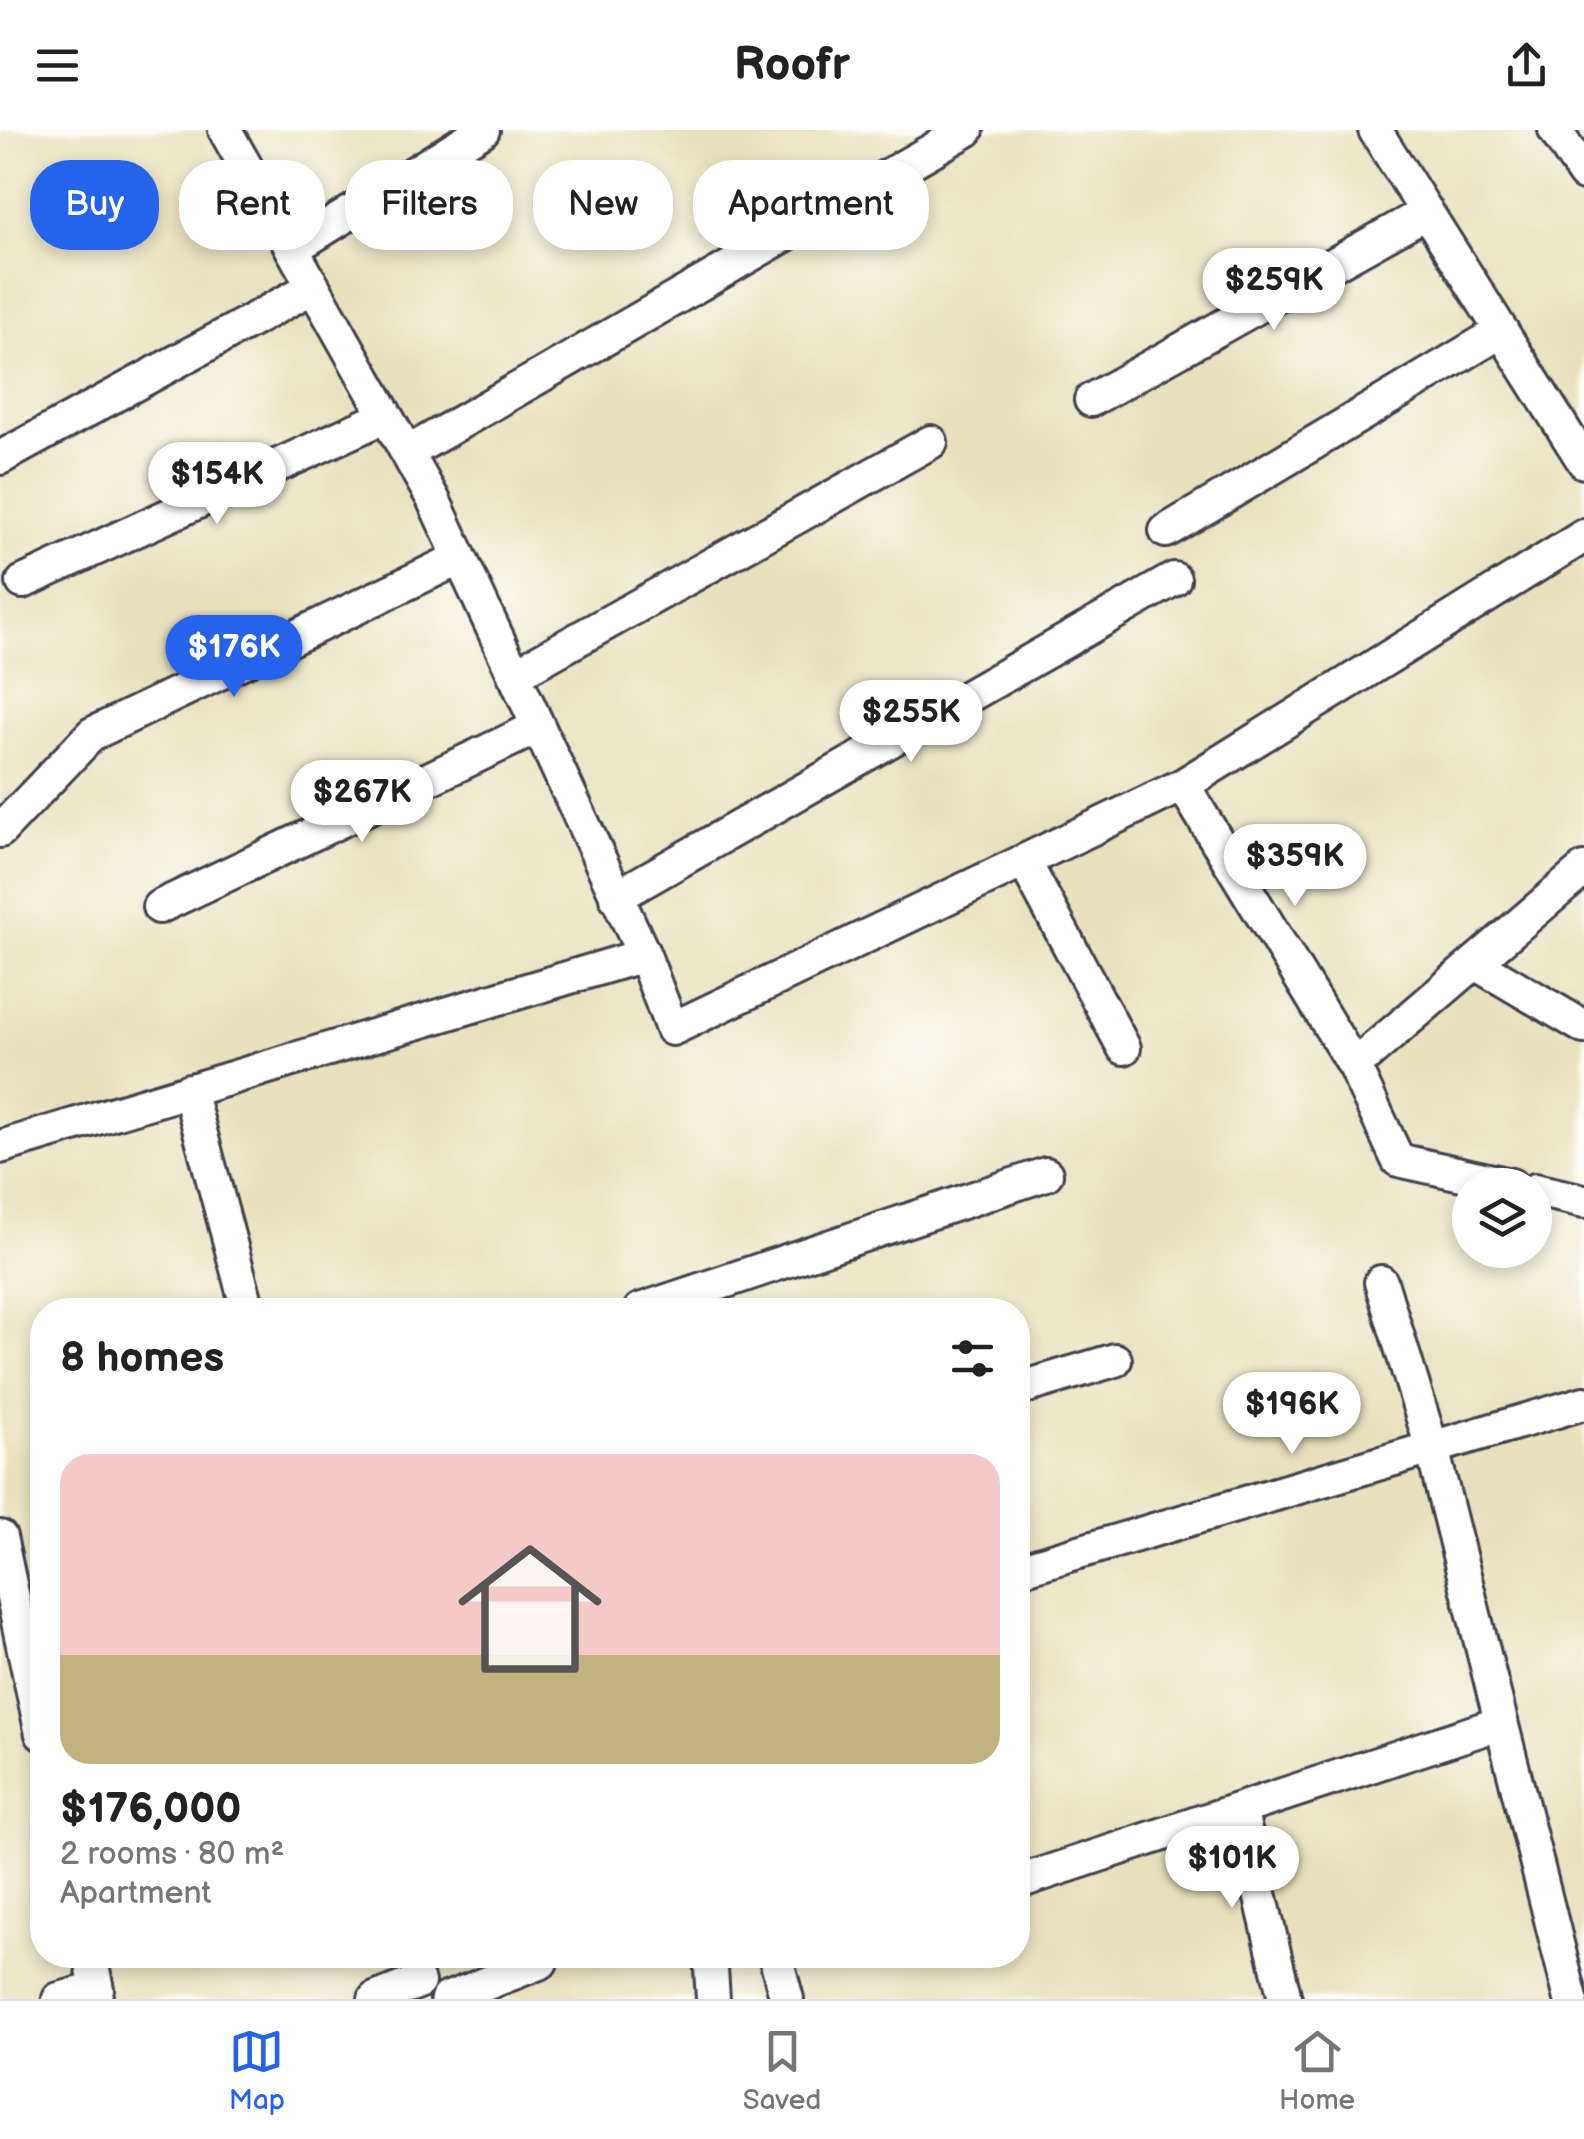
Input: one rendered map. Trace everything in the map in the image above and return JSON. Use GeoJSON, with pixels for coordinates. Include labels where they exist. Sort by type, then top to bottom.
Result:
{"type":"FeatureCollection","features":[{"type":"Feature","properties":{"kind":"street"},"geometry":{"type":"LineString","coordinates":[[225,130],[242,160]]}},
{"type":"Feature","properties":{"kind":"street"},"geometry":{"type":"LineString","coordinates":[[325,228],[483,130]]}},
{"type":"Feature","properties":{"kind":"street"},"geometry":{"type":"LineString","coordinates":[[407,453],[967,130]]}},
{"type":"Feature","properties":{"kind":"street"},"geometry":{"type":"LineString","coordinates":[[1375,130],[1584,462]]}},
{"type":"Feature","properties":{"kind":"street"},"geometry":{"type":"LineString","coordinates":[[1556,130],[1584,174]]}},
{"type":"Feature","properties":{"kind":"street"},"geometry":{"type":"LineString","coordinates":[[1092,400],[1426,212]]}},
{"type":"Feature","properties":{"kind":"street"},"geometry":{"type":"LineString","coordinates":[[293,250],[407,453],[460,558],[644,954],[672,1029],[1183,785],[1584,536]]}},
{"type":"Feature","properties":{"kind":"street"},"geometry":{"type":"LineString","coordinates":[[0,458],[313,287]]}},
{"type":"Feature","properties":{"kind":"street"},"geometry":{"type":"LineString","coordinates":[[1166,531],[1502,331]]}},
{"type":"Feature","properties":{"kind":"street"},"geometry":{"type":"LineString","coordinates":[[23,582],[386,416]]}},
{"type":"Feature","properties":{"kind":"street"},"geometry":{"type":"LineString","coordinates":[[514,675],[931,442]]}},
{"type":"Feature","properties":{"kind":"street"},"geometry":{"type":"LineString","coordinates":[[0,830],[92,734],[460,558]]}},
{"type":"Feature","properties":{"kind":"street"},"geometry":{"type":"LineString","coordinates":[[616,897],[1174,579]]}},
{"type":"Feature","properties":{"kind":"street"},"geometry":{"type":"LineString","coordinates":[[159,907],[538,728]]}},
{"type":"Feature","properties":{"kind":"street"},"geometry":{"type":"LineString","coordinates":[[1183,785],[1354,1066],[1398,1160],[1452,1172]]}},
{"type":"Feature","properties":{"kind":"street"},"geometry":{"type":"LineString","coordinates":[[1024,861],[1124,1048]]}},
{"type":"Feature","properties":{"kind":"street"},"geometry":{"type":"LineString","coordinates":[[1354,1066],[1584,869]]}},
{"type":"Feature","properties":{"kind":"street"},"geometry":{"type":"LineString","coordinates":[[0,1147],[644,954]]}},
{"type":"Feature","properties":{"kind":"street"},"geometry":{"type":"LineString","coordinates":[[1475,962],[1584,1027]]}},
{"type":"Feature","properties":{"kind":"street"},"geometry":{"type":"LineString","coordinates":[[189,1090],[245,1298]]}},
{"type":"Feature","properties":{"kind":"street"},"geometry":{"type":"LineString","coordinates":[[676,1298],[1046,1174]]}},
{"type":"Feature","properties":{"kind":"street"},"geometry":{"type":"LineString","coordinates":[[1552,1194],[1584,1201]]}},
{"type":"Feature","properties":{"kind":"street"},"geometry":{"type":"LineString","coordinates":[[1380,1282],[1432,1448],[1571,1999]]}},
{"type":"Feature","properties":{"kind":"street"},"geometry":{"type":"LineString","coordinates":[[1030,1385],[1115,1360]]}},
{"type":"Feature","properties":{"kind":"street"},"geometry":{"type":"LineString","coordinates":[[1030,1566],[1584,1403]]}},
{"type":"Feature","properties":{"kind":"street"},"geometry":{"type":"LineString","coordinates":[[0,1537],[30,1678]]}},
{"type":"Feature","properties":{"kind":"street"},"geometry":{"type":"LineString","coordinates":[[1030,1878],[1501,1723]]}},
{"type":"Feature","properties":{"kind":"street"},"geometry":{"type":"LineString","coordinates":[[1240,1809],[1285,1999]]}},
{"type":"Feature","properties":{"kind":"street"},"geometry":{"type":"LineString","coordinates":[[59,1999],[98,1989],[93,1968]]}},
{"type":"Feature","properties":{"kind":"street"},"geometry":{"type":"LineString","coordinates":[[447,1999],[526,1968]]}},
{"type":"Feature","properties":{"kind":"street"},"geometry":{"type":"LineString","coordinates":[[783,1968],[786,1999]]}},
{"type":"Feature","properties":{"kind":"street"},"geometry":{"type":"LineString","coordinates":[[374,1999],[417,1979]]}}]}
